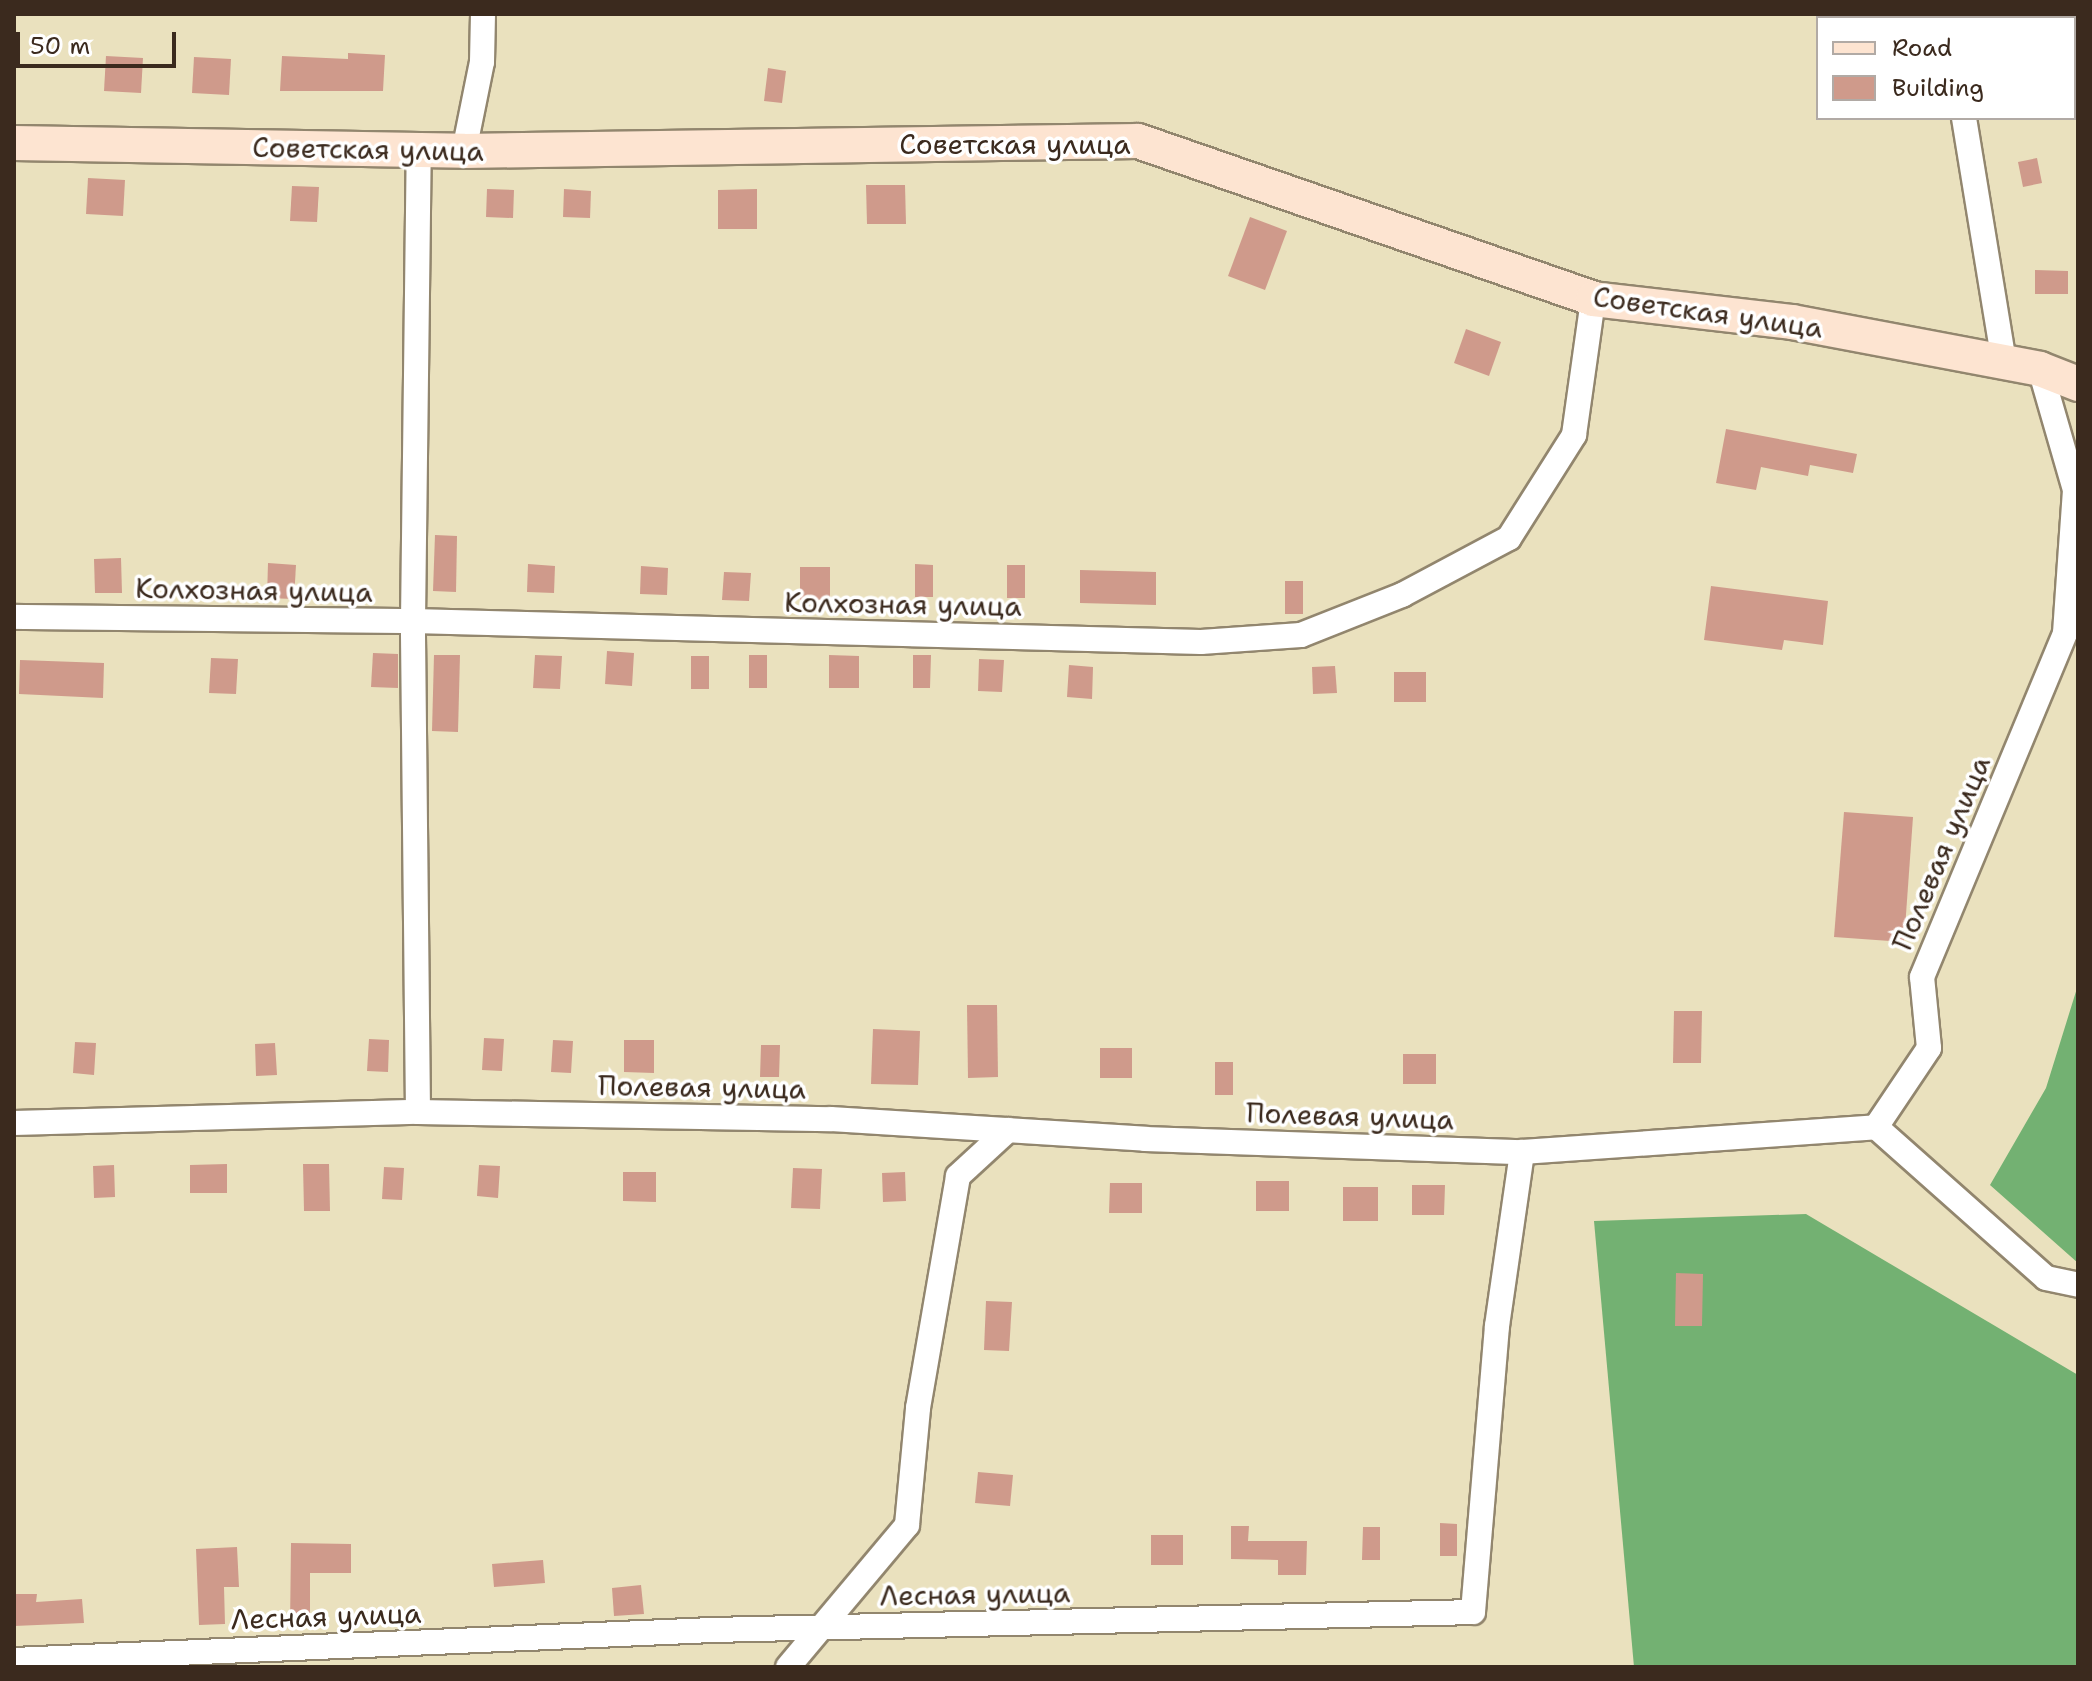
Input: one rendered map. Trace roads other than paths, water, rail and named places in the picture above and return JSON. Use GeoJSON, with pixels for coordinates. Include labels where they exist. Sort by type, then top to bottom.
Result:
{"type":"FeatureCollection","features":[{"type":"Feature","properties":{"kind":"street"},"geometry":{"type":"LineString","coordinates":[[464,151],[482,62],[483,14]]}},
{"type":"Feature","properties":{"kind":"street"},"geometry":{"type":"LineString","coordinates":[[1964,120],[2004,362]]}},
{"type":"Feature","properties":{"kind":"street","name":"Советская улица"},"geometry":{"type":"LineString","coordinates":[[14,143],[464,151],[1138,141],[1593,299],[1792,322],[2040,369],[2078,384]]}},
{"type":"Feature","properties":{"kind":"street"},"geometry":{"type":"LineString","coordinates":[[418,1112],[413,621],[419,150]]}},
{"type":"Feature","properties":{"kind":"street","name":"Колхозная улица"},"geometry":{"type":"LineString","coordinates":[[14,617],[413,621],[1201,642],[1301,635],[1402,595],[1509,538],[1574,435],[1593,299]]}},
{"type":"Feature","properties":{"kind":"street","name":"Полевая улица"},"geometry":{"type":"LineString","coordinates":[[14,1123],[418,1112],[831,1119],[1008,1130],[1522,1152],[1876,1127],[1929,1048],[1922,977],[2065,633],[2075,490],[2040,369]]}},
{"type":"Feature","properties":{"kind":"street"},"geometry":{"type":"LineString","coordinates":[[1876,1127],[2046,1278],[2078,1285]]}},
{"type":"Feature","properties":{"kind":"street"},"geometry":{"type":"LineString","coordinates":[[788,1667],[817,1627],[907,1525],[920,1393],[958,1176],[1008,1130]]}},
{"type":"Feature","properties":{"kind":"street","name":"Лесная улица"},"geometry":{"type":"LineString","coordinates":[[14,1660],[817,1627],[1473,1612],[1497,1326],[1522,1152]]}}]}
